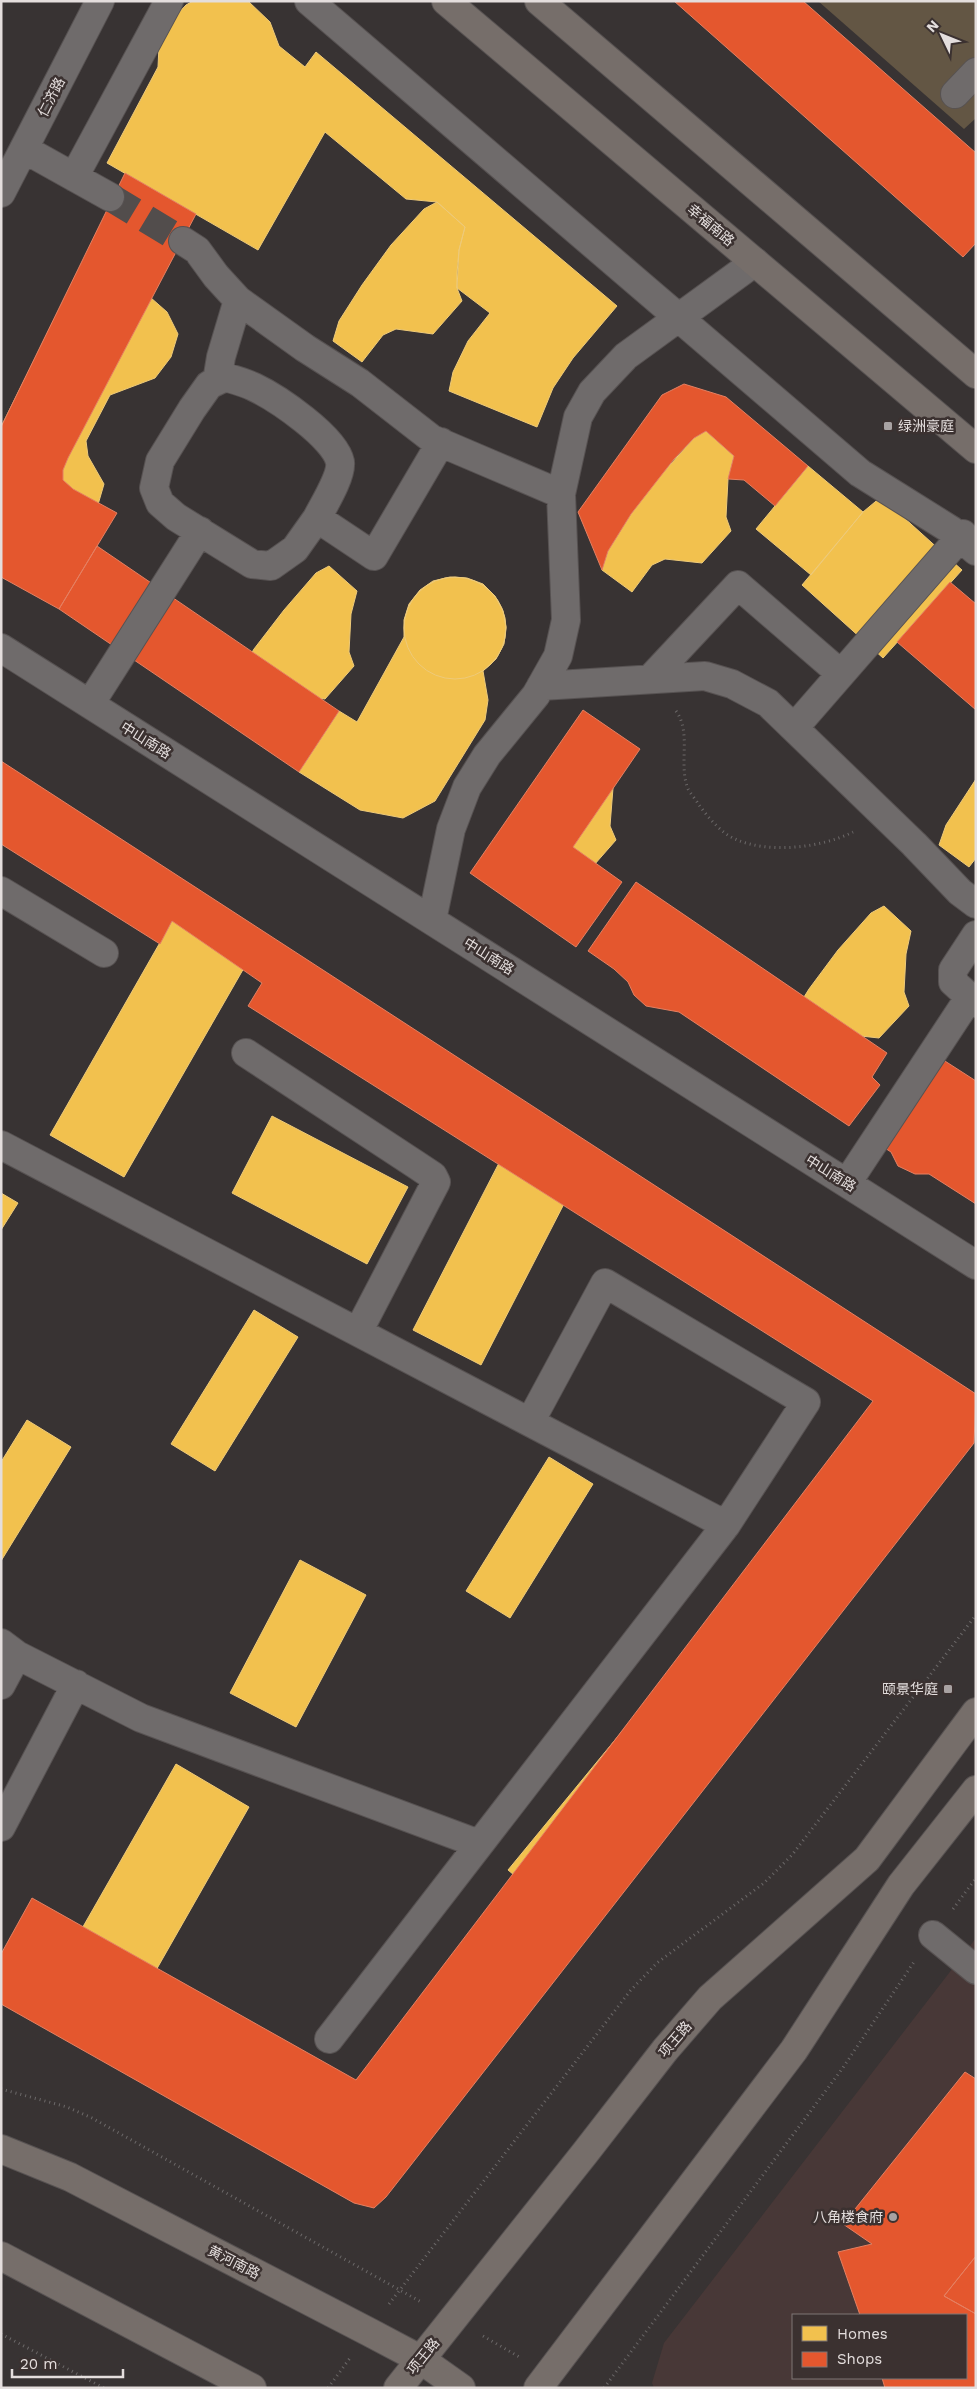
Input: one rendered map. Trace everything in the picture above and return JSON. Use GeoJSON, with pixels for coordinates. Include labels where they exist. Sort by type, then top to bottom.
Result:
{"type":"FeatureCollection","features":[{"type":"Feature","properties":{"kind":"main road","name":"幸福南路"},"geometry":{"type":"LineString","coordinates":[[446,1],[976,449]]}},
{"type":"Feature","properties":{"kind":"main road"},"geometry":{"type":"LineString","coordinates":[[539,1],[976,374]]}},
{"type":"Feature","properties":{"kind":"main road","name":"项王路"},"geometry":{"type":"LineString","coordinates":[[398,2388],[665,2050],[710,1998],[866,1859],[976,1712]]}},
{"type":"Feature","properties":{"kind":"main road"},"geometry":{"type":"LineString","coordinates":[[544,2381],[794,2050],[901,1885],[976,1790]]}},
{"type":"Feature","properties":{"kind":"main road","name":"黄河南路"},"geometry":{"type":"LineString","coordinates":[[1,2149],[70,2177],[369,2332],[420,2360],[460,2388]]}},
{"type":"Feature","properties":{"kind":"main road"},"geometry":{"type":"LineString","coordinates":[[1,2256],[252,2388]]}},
{"type":"Feature","properties":{"kind":"street","name":"仁济路"},"geometry":{"type":"LineString","coordinates":[[1,193],[100,1]]}},
{"type":"Feature","properties":{"kind":"street"},"geometry":{"type":"LineString","coordinates":[[74,177],[168,1]]}},
{"type":"Feature","properties":{"kind":"street"},"geometry":{"type":"LineString","coordinates":[[309,1],[860,474],[969,535],[794,728]]}},
{"type":"Feature","properties":{"kind":"street"},"geometry":{"type":"LineString","coordinates":[[955,94],[976,72]]}},
{"type":"Feature","properties":{"kind":"street"},"geometry":{"type":"LineString","coordinates":[[24,149],[110,197]]}},
{"type":"Feature","properties":{"kind":"street"},"geometry":{"type":"LineString","coordinates":[[183,241],[197,250],[216,276],[238,300],[305,348],[360,383],[432,439],[561,494]]}},
{"type":"Feature","properties":{"kind":"street"},"geometry":{"type":"LineString","coordinates":[[432,920],[451,829],[467,787],[487,755],[541,686],[558,656],[566,620],[561,494],[578,417],[592,392],[626,356],[755,262]]}},
{"type":"Feature","properties":{"kind":"street"},"geometry":{"type":"LineString","coordinates":[[217,381],[221,357],[238,300]]}},
{"type":"Feature","properties":{"kind":"street"},"geometry":{"type":"LineString","coordinates":[[225,377],[254,387],[318,429],[334,449],[340,463],[336,480],[317,518],[295,549],[271,566],[252,564],[160,503],[154,488],[160,461],[209,385],[225,377]]}},
{"type":"Feature","properties":{"kind":"street"},"geometry":{"type":"LineString","coordinates":[[317,518],[374,556],[441,442]]}},
{"type":"Feature","properties":{"kind":"street"},"geometry":{"type":"LineString","coordinates":[[90,704],[200,531]]}},
{"type":"Feature","properties":{"kind":"street"},"geometry":{"type":"LineString","coordinates":[[651,678],[738,585],[842,674]]}},
{"type":"Feature","properties":{"kind":"street","name":"中山南路"},"geometry":{"type":"LineString","coordinates":[[1,648],[976,1265]]}},
{"type":"Feature","properties":{"kind":"street"},"geometry":{"type":"LineString","coordinates":[[541,686],[705,676],[732,684],[768,703],[890,820],[960,892],[976,904]]}},
{"type":"Feature","properties":{"kind":"street"},"geometry":{"type":"LineString","coordinates":[[1,890],[104,953]]}},
{"type":"Feature","properties":{"kind":"street"},"geometry":{"type":"LineString","coordinates":[[847,1183],[972,1000],[953,982],[953,970],[976,935]]}},
{"type":"Feature","properties":{"kind":"street"},"geometry":{"type":"LineString","coordinates":[[246,1053],[433,1176],[436,1182],[358,1332]]}},
{"type":"Feature","properties":{"kind":"street"},"geometry":{"type":"LineString","coordinates":[[1,1145],[726,1525]]}},
{"type":"Feature","properties":{"kind":"street"},"geometry":{"type":"LineString","coordinates":[[328,2039],[726,1525],[806,1402],[606,1283],[530,1422]]}},
{"type":"Feature","properties":{"kind":"street"},"geometry":{"type":"LineString","coordinates":[[1,1685],[9,1649],[141,1718],[479,1844]]}},
{"type":"Feature","properties":{"kind":"street"},"geometry":{"type":"LineString","coordinates":[[1,1827],[76,1684]]}},
{"type":"Feature","properties":{"kind":"street"},"geometry":{"type":"LineString","coordinates":[[933,1935],[976,1970]]}},
{"type":"Feature","properties":{"kind":"path"},"geometry":{"type":"LineString","coordinates":[[651,678],[678,714],[684,736],[684,766],[688,789],[704,811],[733,838],[747,844],[781,847],[823,844],[890,820]]}},
{"type":"Feature","properties":{"kind":"path"},"geometry":{"type":"LineString","coordinates":[[328,2388],[399,2290],[630,1991],[657,1963],[764,1882],[792,1855],[976,1615]]}},
{"type":"Feature","properties":{"kind":"path"},"geometry":{"type":"LineString","coordinates":[[604,2388],[842,2069],[933,1935],[976,1878]]}},
{"type":"Feature","properties":{"kind":"path"},"geometry":{"type":"LineString","coordinates":[[1,2089],[67,2107],[92,2118],[452,2320],[544,2381]]}},
{"type":"Feature","properties":{"kind":"path"},"geometry":{"type":"LineString","coordinates":[[1,2334],[104,2388]]}},
{"type":"Feature","properties":{"kind":"shaded area"},"geometry":{"type":"Polygon","coordinates":[[[818,1],[976,1],[976,118],[964,129],[818,1]]]}},
{"type":"Feature","properties":{"kind":"shaded area"},"geometry":{"type":"Polygon","coordinates":[[[976,1938],[976,2388],[654,2388],[652,2383],[664,2343],[976,1938]]]}},
{"type":"Feature","properties":{"kind":"building: Homes"},"geometry":{"type":"Polygon","coordinates":[[[193,1],[248,1],[270,22],[279,46],[305,67],[316,52],[617,306],[573,358],[553,388],[537,427],[449,391],[453,372],[468,341],[490,313],[457,288],[459,250],[465,227],[437,202],[406,199],[325,132],[258,250],[107,163],[158,67],[159,46],[168,24],[186,5],[193,1]]]}},
{"type":"Feature","properties":{"kind":"building: Homes"},"geometry":{"type":"Polygon","coordinates":[[[437,202],[465,227],[459,250],[457,273],[457,288],[462,301],[433,334],[396,329],[383,335],[362,362],[333,341],[339,321],[391,245],[424,209],[437,202]]]}},
{"type":"Feature","properties":{"kind":"building: Homes"},"geometry":{"type":"Polygon","coordinates":[[[107,213],[152,240],[143,255],[138,277],[142,290],[167,312],[178,334],[171,357],[155,378],[110,395],[86,441],[88,456],[104,484],[97,508],[81,523],[37,529],[26,539],[11,566],[1,562],[1,427],[107,213]]]}},
{"type":"Feature","properties":{"kind":"building: Homes"},"geometry":{"type":"Polygon","coordinates":[[[706,431],[734,456],[728,479],[726,517],[731,531],[702,563],[665,559],[652,565],[632,592],[602,570],[608,551],[631,514],[661,475],[694,438],[706,431]]]}},
{"type":"Feature","properties":{"kind":"building: Homes"},"geometry":{"type":"Polygon","coordinates":[[[808,466],[863,512],[811,575],[756,529],[808,466]]]}},
{"type":"Feature","properties":{"kind":"building: Homes"},"geometry":{"type":"Polygon","coordinates":[[[881,497],[962,570],[883,658],[802,585],[863,512],[881,497]]]}},
{"type":"Feature","properties":{"kind":"building: Homes"},"geometry":{"type":"Polygon","coordinates":[[[329,566],[357,591],[351,614],[349,652],[354,666],[325,699],[288,694],[276,699],[255,727],[225,705],[232,686],[254,649],[284,610],[316,573],[329,566]]]}},
{"type":"Feature","properties":{"kind":"building: Homes"},"geometry":{"type":"Polygon","coordinates":[[[450,577],[467,578],[483,584],[495,596],[503,611],[506,627],[504,644],[496,659],[483,671],[488,700],[485,720],[435,801],[403,818],[360,810],[299,772],[339,711],[357,722],[404,637],[404,620],[409,604],[420,590],[433,581],[450,577]]]}},
{"type":"Feature","properties":{"kind":"building: Homes"},"geometry":{"type":"Polygon","coordinates":[[[455,577],[475,581],[491,592],[502,608],[506,628],[502,648],[491,664],[475,675],[455,679],[435,675],[419,664],[408,648],[404,628],[408,608],[419,592],[435,581],[455,577]]]}},
{"type":"Feature","properties":{"kind":"building: Homes"},"geometry":{"type":"Polygon","coordinates":[[[591,740],[619,765],[613,788],[610,826],[616,840],[587,873],[550,869],[537,874],[517,901],[487,879],[493,860],[516,824],[546,784],[579,747],[591,740]]]}},
{"type":"Feature","properties":{"kind":"building: Homes"},"geometry":{"type":"Polygon","coordinates":[[[976,779],[976,858],[969,867],[939,845],[946,825],[976,779]]]}},
{"type":"Feature","properties":{"kind":"building: Homes"},"geometry":{"type":"Polygon","coordinates":[[[186,897],[260,940],[124,1177],[50,1135],[186,897]]]}},
{"type":"Feature","properties":{"kind":"building: Homes"},"geometry":{"type":"Polygon","coordinates":[[[884,906],[911,931],[906,954],[904,992],[909,1006],[879,1038],[842,1034],[830,1040],[809,1067],[779,1045],[786,1026],[809,989],[838,950],[871,913],[884,906]]]}},
{"type":"Feature","properties":{"kind":"building: Homes"},"geometry":{"type":"Polygon","coordinates":[[[272,1116],[408,1187],[367,1264],[232,1193],[272,1116]]]}},
{"type":"Feature","properties":{"kind":"building: Homes"},"geometry":{"type":"Polygon","coordinates":[[[516,1130],[584,1165],[481,1365],[413,1330],[516,1130]]]}},
{"type":"Feature","properties":{"kind":"building: Homes"},"geometry":{"type":"Polygon","coordinates":[[[1,1193],[18,1203],[1,1230],[1,1193]]]}},
{"type":"Feature","properties":{"kind":"building: Homes"},"geometry":{"type":"Polygon","coordinates":[[[254,1310],[298,1337],[215,1471],[171,1444],[254,1310]]]}},
{"type":"Feature","properties":{"kind":"building: Homes"},"geometry":{"type":"Polygon","coordinates":[[[903,1378],[948,1409],[784,1645],[738,1613],[903,1378]]]}},
{"type":"Feature","properties":{"kind":"building: Homes"},"geometry":{"type":"Polygon","coordinates":[[[27,1420],[71,1447],[1,1561],[1,1462],[27,1420]]]}},
{"type":"Feature","properties":{"kind":"building: Homes"},"geometry":{"type":"Polygon","coordinates":[[[549,1457],[593,1484],[510,1618],[466,1591],[549,1457]]]}},
{"type":"Feature","properties":{"kind":"building: Homes"},"geometry":{"type":"Polygon","coordinates":[[[300,1560],[366,1595],[296,1727],[230,1693],[300,1560]]]}},
{"type":"Feature","properties":{"kind":"building: Homes"},"geometry":{"type":"Polygon","coordinates":[[[666,1678],[719,1722],[561,1914],[508,1870],[666,1678]]]}},
{"type":"Feature","properties":{"kind":"building: Homes"},"geometry":{"type":"Polygon","coordinates":[[[176,1764],[249,1807],[114,2044],[40,2002],[176,1764]]]}},
{"type":"Feature","properties":{"kind":"building: Homes"},"geometry":{"type":"Polygon","coordinates":[[[466,1946],[520,1989],[362,2181],[309,2138],[466,1946]]]}},
{"type":"Feature","properties":{"kind":"building: Shops"},"geometry":{"type":"Polygon","coordinates":[[[674,1],[803,1],[976,153],[976,243],[963,257],[674,1]]]}},
{"type":"Feature","properties":{"kind":"building: Shops"},"geometry":{"type":"Polygon","coordinates":[[[125,173],[196,214],[63,470],[63,480],[73,489],[117,513],[59,609],[1,577],[1,427],[125,173]]]}},
{"type":"Feature","properties":{"kind":"building: Shops"},"geometry":{"type":"Polygon","coordinates":[[[684,384],[726,397],[808,466],[775,506],[744,480],[728,479],[734,456],[706,431],[694,438],[674,459],[631,514],[608,551],[602,570],[578,512],[662,395],[684,384]]]}},
{"type":"Feature","properties":{"kind":"building: Shops"},"geometry":{"type":"Polygon","coordinates":[[[97,546],[339,711],[299,772],[59,609],[97,546]]]}},
{"type":"Feature","properties":{"kind":"building: Shops"},"geometry":{"type":"Polygon","coordinates":[[[950,582],[976,604],[976,710],[897,642],[950,582]]]}},
{"type":"Feature","properties":{"kind":"building: Shops"},"geometry":{"type":"Polygon","coordinates":[[[583,710],[640,749],[573,847],[622,882],[576,947],[470,873],[583,710]]]}},
{"type":"Feature","properties":{"kind":"building: Shops"},"geometry":{"type":"Polygon","coordinates":[[[1,761],[976,1394],[974,1443],[386,2197],[374,2208],[354,2203],[1,2004],[1,1954],[32,1898],[356,2080],[873,1401],[248,1006],[262,983],[172,921],[160,944],[1,844],[1,761]]]}},
{"type":"Feature","properties":{"kind":"building: Shops"},"geometry":{"type":"Polygon","coordinates":[[[636,882],[887,1053],[872,1077],[880,1085],[849,1126],[679,1012],[646,1006],[634,995],[628,982],[614,969],[588,951],[636,882]]]}},
{"type":"Feature","properties":{"kind":"building: Shops"},"geometry":{"type":"Polygon","coordinates":[[[934,1054],[976,1081],[976,1204],[929,1174],[915,1174],[898,1166],[891,1152],[877,1143],[934,1054]]]}},
{"type":"Feature","properties":{"kind":"building: Shops"},"geometry":{"type":"Polygon","coordinates":[[[965,2072],[976,2079],[976,2256],[944,2296],[976,2314],[976,2388],[885,2388],[882,2379],[967,2379],[967,2314],[860,2314],[838,2252],[872,2244],[843,2224],[965,2072]]]}},
{"type":"Feature","properties":{"kind":"building: Shops"},"geometry":{"type":"Polygon","coordinates":[[[976,2256],[976,2314],[944,2296],[976,2256]]]}},
{"type":"Feature","properties":{"kind":"tunnel"},"geometry":{"type":"LineString","coordinates":[[110,197],[183,241]]}},
{"type":"Feature","properties":{"kind":"place","name":"绿洲豪庭"},"geometry":{"type":"Point","coordinates":[888,426]}},
{"type":"Feature","properties":{"kind":"place","name":"颐景华庭"},"geometry":{"type":"Point","coordinates":[948,1689]}},
{"type":"Feature","properties":{"kind":"place","name":"八角楼食府"},"geometry":{"type":"Point","coordinates":[893,2217]}}]}
